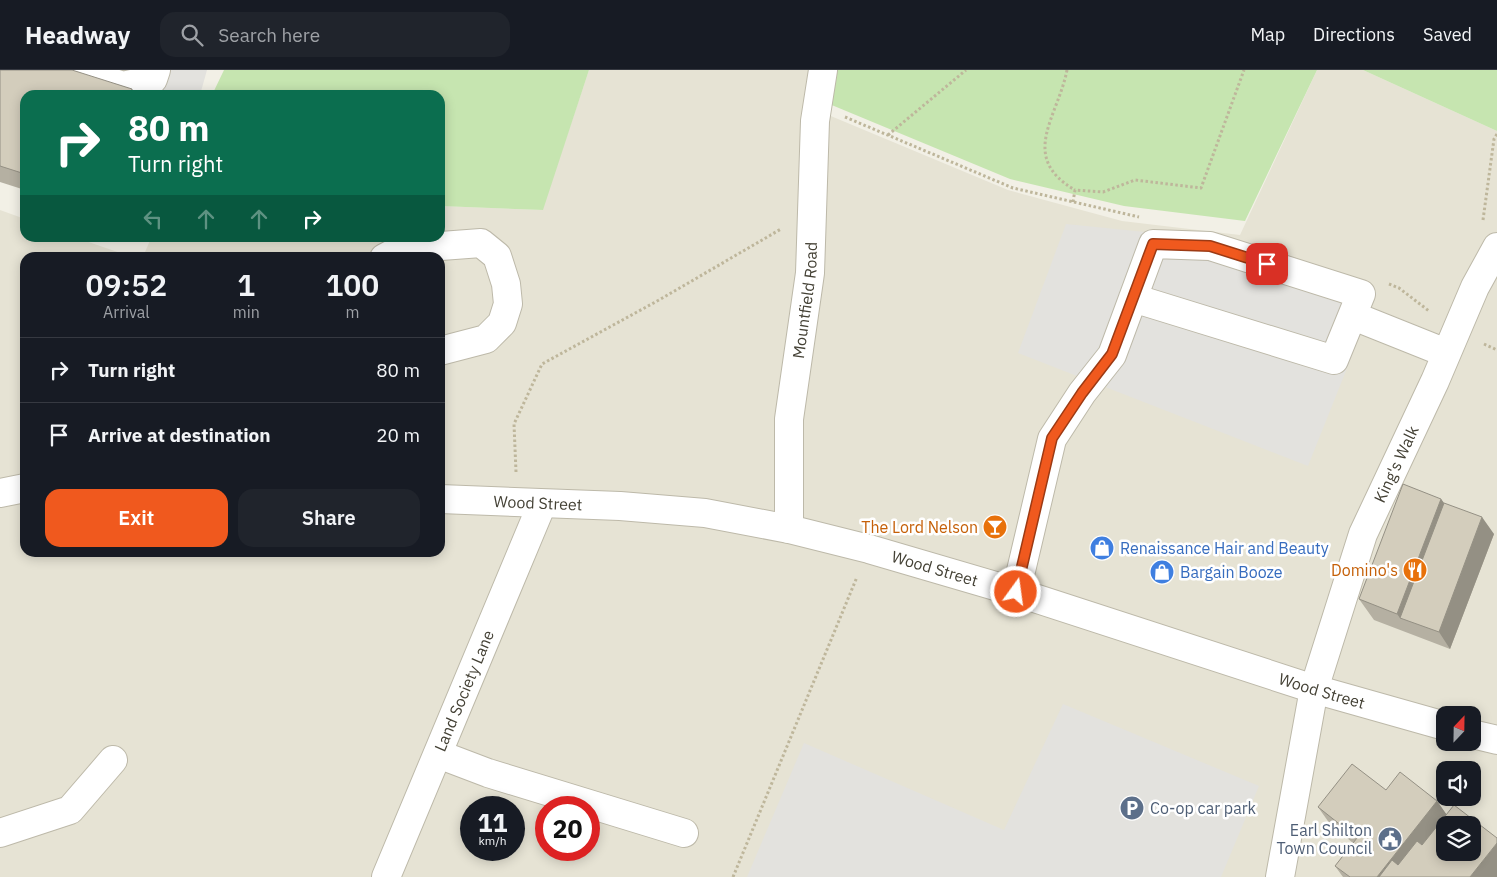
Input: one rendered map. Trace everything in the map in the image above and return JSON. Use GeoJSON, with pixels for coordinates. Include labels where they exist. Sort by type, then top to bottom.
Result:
{"type":"FeatureCollection","features":[{"type":"Feature","properties":{"kind":"street"},"geometry":{"type":"LineString","coordinates":[[76,70],[123,86],[153,79],[156,70]]}},
{"type":"Feature","properties":{"kind":"street","name":"Mountfield Road"},"geometry":{"type":"LineString","coordinates":[[789,530],[788,419],[810,273],[815,121],[823,70]]}},
{"type":"Feature","properties":{"kind":"street","name":"King's Walk"},"geometry":{"type":"LineString","coordinates":[[1280,877],[1314,689],[1363,534],[1475,286],[1489,238]]}},
{"type":"Feature","properties":{"kind":"street"},"geometry":{"type":"LineString","coordinates":[[397,252],[401,250],[481,244],[497,256],[506,284],[508,304],[502,323],[486,339],[445,350]]}},
{"type":"Feature","properties":{"kind":"street"},"geometry":{"type":"LineString","coordinates":[[1016,592],[1052,438],[1082,393],[1112,354],[1153,244],[1210,246],[1361,294],[1334,360],[1133,298]]}},
{"type":"Feature","properties":{"kind":"street"},"geometry":{"type":"LineString","coordinates":[[1366,321],[1446,353]]}},
{"type":"Feature","properties":{"kind":"street"},"geometry":{"type":"LineString","coordinates":[[0,492],[20,489]]}},
{"type":"Feature","properties":{"kind":"street","name":"Wood Street"},"geometry":{"type":"LineString","coordinates":[[445,499],[620,506],[705,513],[789,530],[869,549],[1016,592],[1314,689],[1436,723]]}},
{"type":"Feature","properties":{"kind":"street","name":"Land Society Lane"},"geometry":{"type":"LineString","coordinates":[[386,877],[438,754],[530,504]]}},
{"type":"Feature","properties":{"kind":"street"},"geometry":{"type":"LineString","coordinates":[[1481,736],[1497,740]]}},
{"type":"Feature","properties":{"kind":"street"},"geometry":{"type":"LineString","coordinates":[[438,754],[488,773],[684,833]]}},
{"type":"Feature","properties":{"kind":"street"},"geometry":{"type":"LineString","coordinates":[[0,832],[70,810],[113,760]]}},
{"type":"Feature","properties":{"kind":"path"},"geometry":{"type":"LineString","coordinates":[[888,135],[966,70]]}},
{"type":"Feature","properties":{"kind":"path"},"geometry":{"type":"LineString","coordinates":[[1067,70],[1064,89],[1044,136],[1045,158],[1059,181],[1075,190],[1103,192],[1135,180],[1201,188],[1244,70]]}},
{"type":"Feature","properties":{"kind":"path"},"geometry":{"type":"LineString","coordinates":[[1489,238],[1494,139],[1497,134]]}},
{"type":"Feature","properties":{"kind":"path"},"geometry":{"type":"LineString","coordinates":[[1072,202],[1075,190]]}},
{"type":"Feature","properties":{"kind":"path"},"geometry":{"type":"LineString","coordinates":[[530,504],[514,424],[542,364],[659,300],[812,211]]}},
{"type":"Feature","properties":{"kind":"path"},"geometry":{"type":"LineString","coordinates":[[733,877],[869,549]]}},
{"type":"Feature","properties":{"kind":"shaded area"},"geometry":{"type":"Polygon","coordinates":[[[63,70],[207,70],[201,90],[125,90],[63,70]]]}},
{"type":"Feature","properties":{"kind":"shaded area"},"geometry":{"type":"Polygon","coordinates":[[[589,70],[818,70],[814,109],[1008,190],[1122,221],[1240,235],[1317,70],[1363,70],[1497,131],[1497,877],[0,877],[0,210],[20,217],[20,242],[89,242],[118,252],[20,252],[20,557],[445,557],[445,252],[145,252],[149,242],[445,242],[445,206],[542,210],[589,70]]]}},
{"type":"Feature","properties":{"kind":"shaded area"},"geometry":{"type":"Polygon","coordinates":[[[1066,224],[1214,239],[1377,293],[1308,466],[1018,353],[1066,224]]]}},
{"type":"Feature","properties":{"kind":"shaded area","name":"Co-op car park"},"geometry":{"type":"Polygon","coordinates":[[[1063,704],[1259,786],[1221,877],[747,877],[804,743],[1004,830],[1063,704]]]}},
{"type":"Feature","properties":{"kind":"green space"},"geometry":{"type":"Polygon","coordinates":[[[224,70],[589,70],[543,210],[445,206],[445,90],[214,90],[224,70]]]}},
{"type":"Feature","properties":{"kind":"green space"},"geometry":{"type":"Polygon","coordinates":[[[828,70],[1317,70],[1245,221],[1124,206],[1010,179],[822,101],[828,70]]]}},
{"type":"Feature","properties":{"kind":"green space"},"geometry":{"type":"Polygon","coordinates":[[[1363,70],[1497,70],[1497,131],[1363,70]]]}},
{"type":"Feature","properties":{"kind":"building"},"geometry":{"type":"Polygon","coordinates":[[[0,70],[72,70],[132,89],[20,90],[20,172],[0,166],[0,70]]]}},
{"type":"Feature","properties":{"kind":"building"},"geometry":{"type":"Polygon","coordinates":[[[1403,484],[1441,499],[1397,614],[1359,599],[1403,484]]]}},
{"type":"Feature","properties":{"kind":"building"},"geometry":{"type":"Polygon","coordinates":[[[1444,503],[1482,517],[1439,632],[1400,618],[1444,503]]]}},
{"type":"Feature","properties":{"kind":"building","name":"Earl Shilton Town Council"},"geometry":{"type":"Polygon","coordinates":[[[1352,764],[1386,790],[1400,772],[1436,800],[1377,877],[1350,877],[1335,866],[1357,838],[1318,807],[1352,764]]]}},
{"type":"Feature","properties":{"kind":"building"},"geometry":{"type":"Polygon","coordinates":[[[1455,806],[1468,816],[1445,816],[1455,806]]]}},
{"type":"Feature","properties":{"kind":"building"},"geometry":{"type":"Polygon","coordinates":[[[1481,826],[1497,838],[1497,843],[1470,877],[1379,877],[1392,860],[1398,865],[1417,841],[1422,845],[1436,828],[1436,861],[1481,861],[1481,826]]]}},
{"type":"Feature","properties":{"kind":"place","name":"The Lord Nelson"},"geometry":{"type":"Point","coordinates":[995,527]}},
{"type":"Feature","properties":{"kind":"place","name":"Renaissance Hair and Beauty"},"geometry":{"type":"Point","coordinates":[1102,548]}},
{"type":"Feature","properties":{"kind":"place","name":"Domino's"},"geometry":{"type":"Point","coordinates":[1415,570]}},
{"type":"Feature","properties":{"kind":"place","name":"Bargain Booze"},"geometry":{"type":"Point","coordinates":[1162,572]}},
{"type":"Feature","properties":{"kind":"place","name":"Co-op car park"},"geometry":{"type":"Point","coordinates":[1132,808]}},
{"type":"Feature","properties":{"kind":"place","name":"Earl Shilton Town Council"},"geometry":{"type":"Point","coordinates":[1390,839]}},
{"type":"Feature","properties":{"kind":"route"},"geometry":{"type":"LineString","coordinates":[[1016,592],[1052,438],[1082,393],[1112,354],[1153,244],[1210,246],[1267,264]]}}]}
